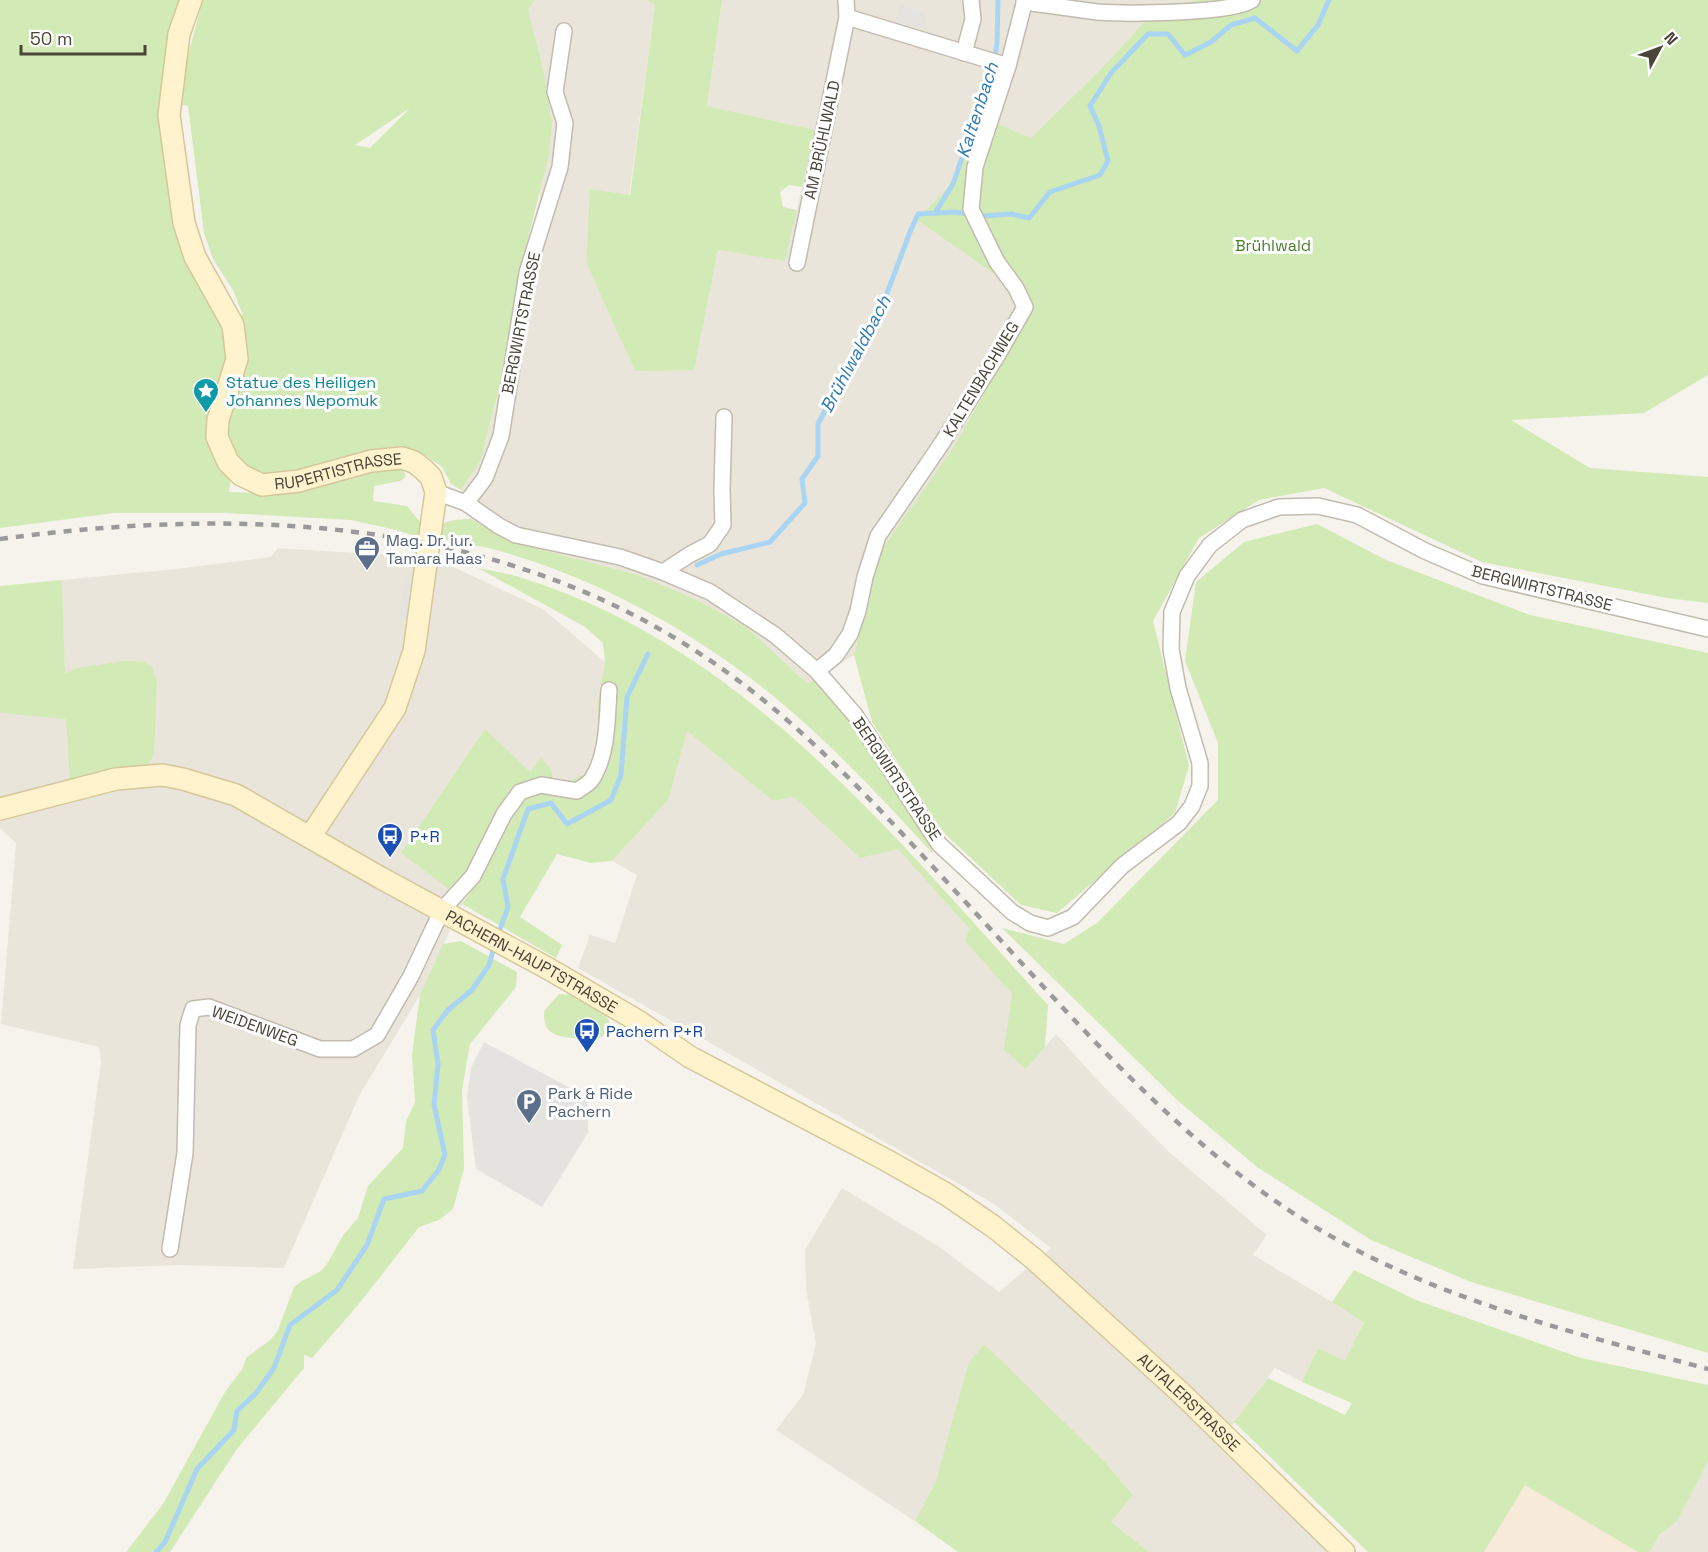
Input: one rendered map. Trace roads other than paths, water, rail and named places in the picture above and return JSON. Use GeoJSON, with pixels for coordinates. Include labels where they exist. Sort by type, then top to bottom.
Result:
{"type":"FeatureCollection","features":[{"type":"Feature","properties":{"kind":"main road","name":"RUPERTISTRASSE"},"geometry":{"type":"LineString","coordinates":[[191,0],[179,34],[169,115],[184,223],[195,257],[233,325],[237,359],[218,420],[217,437],[228,462],[241,475],[262,485],[299,481],[371,461],[402,458],[414,462],[431,477],[436,492]]}},
{"type":"Feature","properties":{"kind":"main road"},"geometry":{"type":"LineString","coordinates":[[310,837],[386,723],[403,690],[414,651],[436,492]]}},
{"type":"Feature","properties":{"kind":"main road","name":"PACHERN-HAUPTSTRASSE"},"geometry":{"type":"LineString","coordinates":[[0,809],[116,779],[162,775],[183,778],[236,795],[520,952],[638,1021],[690,1057],[946,1194],[994,1227],[1031,1257]]}},
{"type":"Feature","properties":{"kind":"main road","name":"AUTALERSTRASSE"},"geometry":{"type":"LineString","coordinates":[[1031,1257],[1180,1392],[1344,1552]]}},
{"type":"Feature","properties":{"kind":"street","name":"AM BRÜHLWALD"},"geometry":{"type":"LineString","coordinates":[[797,262],[847,17],[846,0]]}},
{"type":"Feature","properties":{"kind":"street"},"geometry":{"type":"LineString","coordinates":[[964,53],[973,19],[970,0]]}},
{"type":"Feature","properties":{"kind":"street","name":"KALTENBACHWEG"},"geometry":{"type":"LineString","coordinates":[[817,671],[836,655],[850,634],[878,536],[940,446],[997,356],[1024,307],[1016,288],[997,262],[971,209],[975,167],[1008,66],[1025,1],[1099,12],[1132,12],[1219,9],[1248,3],[1252,0]]}},
{"type":"Feature","properties":{"kind":"street"},"geometry":{"type":"LineString","coordinates":[[847,17],[1008,66]]}},
{"type":"Feature","properties":{"kind":"street","name":"BERGWIRTSTRASSE"},"geometry":{"type":"LineString","coordinates":[[466,503],[484,478],[501,436],[527,273],[560,167],[565,123],[555,92],[564,31]]}},
{"type":"Feature","properties":{"kind":"street"},"geometry":{"type":"LineString","coordinates":[[663,572],[710,544],[723,525],[724,417]]}},
{"type":"Feature","properties":{"kind":"street","name":"BERGWIRTSTRASSE"},"geometry":{"type":"LineString","coordinates":[[436,492],[466,503],[516,535],[620,557],[663,572],[710,592],[775,635],[817,671],[855,715],[939,844],[1012,912],[1030,923],[1048,928],[1072,917],[1122,866],[1179,823],[1192,806],[1200,786],[1200,763],[1178,688],[1171,649],[1172,612],[1186,576],[1210,545],[1242,520],[1280,507],[1328,508],[1356,515],[1425,551],[1483,576],[1708,628]]}},
{"type":"Feature","properties":{"kind":"street"},"geometry":{"type":"LineString","coordinates":[[442,910],[473,876],[504,814],[520,792],[541,785],[577,791],[591,782],[599,765],[606,734],[609,690]]}},
{"type":"Feature","properties":{"kind":"street","name":"WEIDENWEG"},"geometry":{"type":"LineString","coordinates":[[170,1249],[185,1153],[188,1025],[193,1009],[209,1007],[320,1049],[353,1048],[377,1035],[411,976],[442,910]]}},
{"type":"Feature","properties":{"kind":"waterway","name":"Kaltenbach"},"geometry":{"type":"LineString","coordinates":[[935,213],[953,184],[994,64],[998,0]]}},
{"type":"Feature","properties":{"kind":"waterway","name":"Brühlwaldbach"},"geometry":{"type":"LineString","coordinates":[[697,565],[721,554],[770,542],[805,503],[802,479],[818,456],[818,424],[850,363],[877,320],[918,214],[954,212],[983,216],[1011,214],[1029,218],[1050,192],[1100,175],[1108,161],[1099,126],[1090,106],[1111,73],[1148,34],[1168,34],[1185,55],[1211,42],[1231,25],[1255,18],[1297,51],[1318,25],[1329,0]]}},
{"type":"Feature","properties":{"kind":"waterway","name":"Brühlwaldbach"},"geometry":{"type":"LineString","coordinates":[[498,935],[508,907],[503,879],[528,809],[551,803],[567,824],[611,800],[621,775],[627,697],[648,654]]}},
{"type":"Feature","properties":{"kind":"waterway","name":"Brühlwaldbach"},"geometry":{"type":"LineString","coordinates":[[156,1552],[165,1542],[197,1469],[234,1430],[237,1411],[256,1393],[274,1368],[290,1325],[337,1290],[367,1245],[384,1199],[422,1191],[438,1171],[445,1155],[434,1105],[438,1064],[433,1030],[448,1010],[472,990],[489,965],[495,944]]}},
{"type":"Feature","properties":{"kind":"railway"},"geometry":{"type":"LineString","coordinates":[[0,539],[95,529],[190,524],[285,526],[379,535],[470,554],[560,582],[646,621],[728,673],[760,697],[820,750],[876,806],[1072,1018],[1151,1098],[1236,1172],[1281,1205],[1330,1236],[1433,1285],[1542,1323],[1708,1369]]}},
{"type":"Feature","properties":{"kind":"place","name":"Statue des Heiligen Johannes Nepomuk"},"geometry":{"type":"Point","coordinates":[206,414]}},
{"type":"Feature","properties":{"kind":"place","name":"Mag. Dr. iur. Tamara Haas"},"geometry":{"type":"Point","coordinates":[367,572]}},
{"type":"Feature","properties":{"kind":"place","name":"P+R"},"geometry":{"type":"Point","coordinates":[390,859]}},
{"type":"Feature","properties":{"kind":"place","name":"Pachern P+R"},"geometry":{"type":"Point","coordinates":[587,1054]}},
{"type":"Feature","properties":{"kind":"place","name":"Park & Ride Pachern"},"geometry":{"type":"Point","coordinates":[529,1125]}},
{"type":"Feature","properties":{"kind":"park label","name":"Brühlwald"},"geometry":{"type":"Point","coordinates":[1273,245]}}]}
